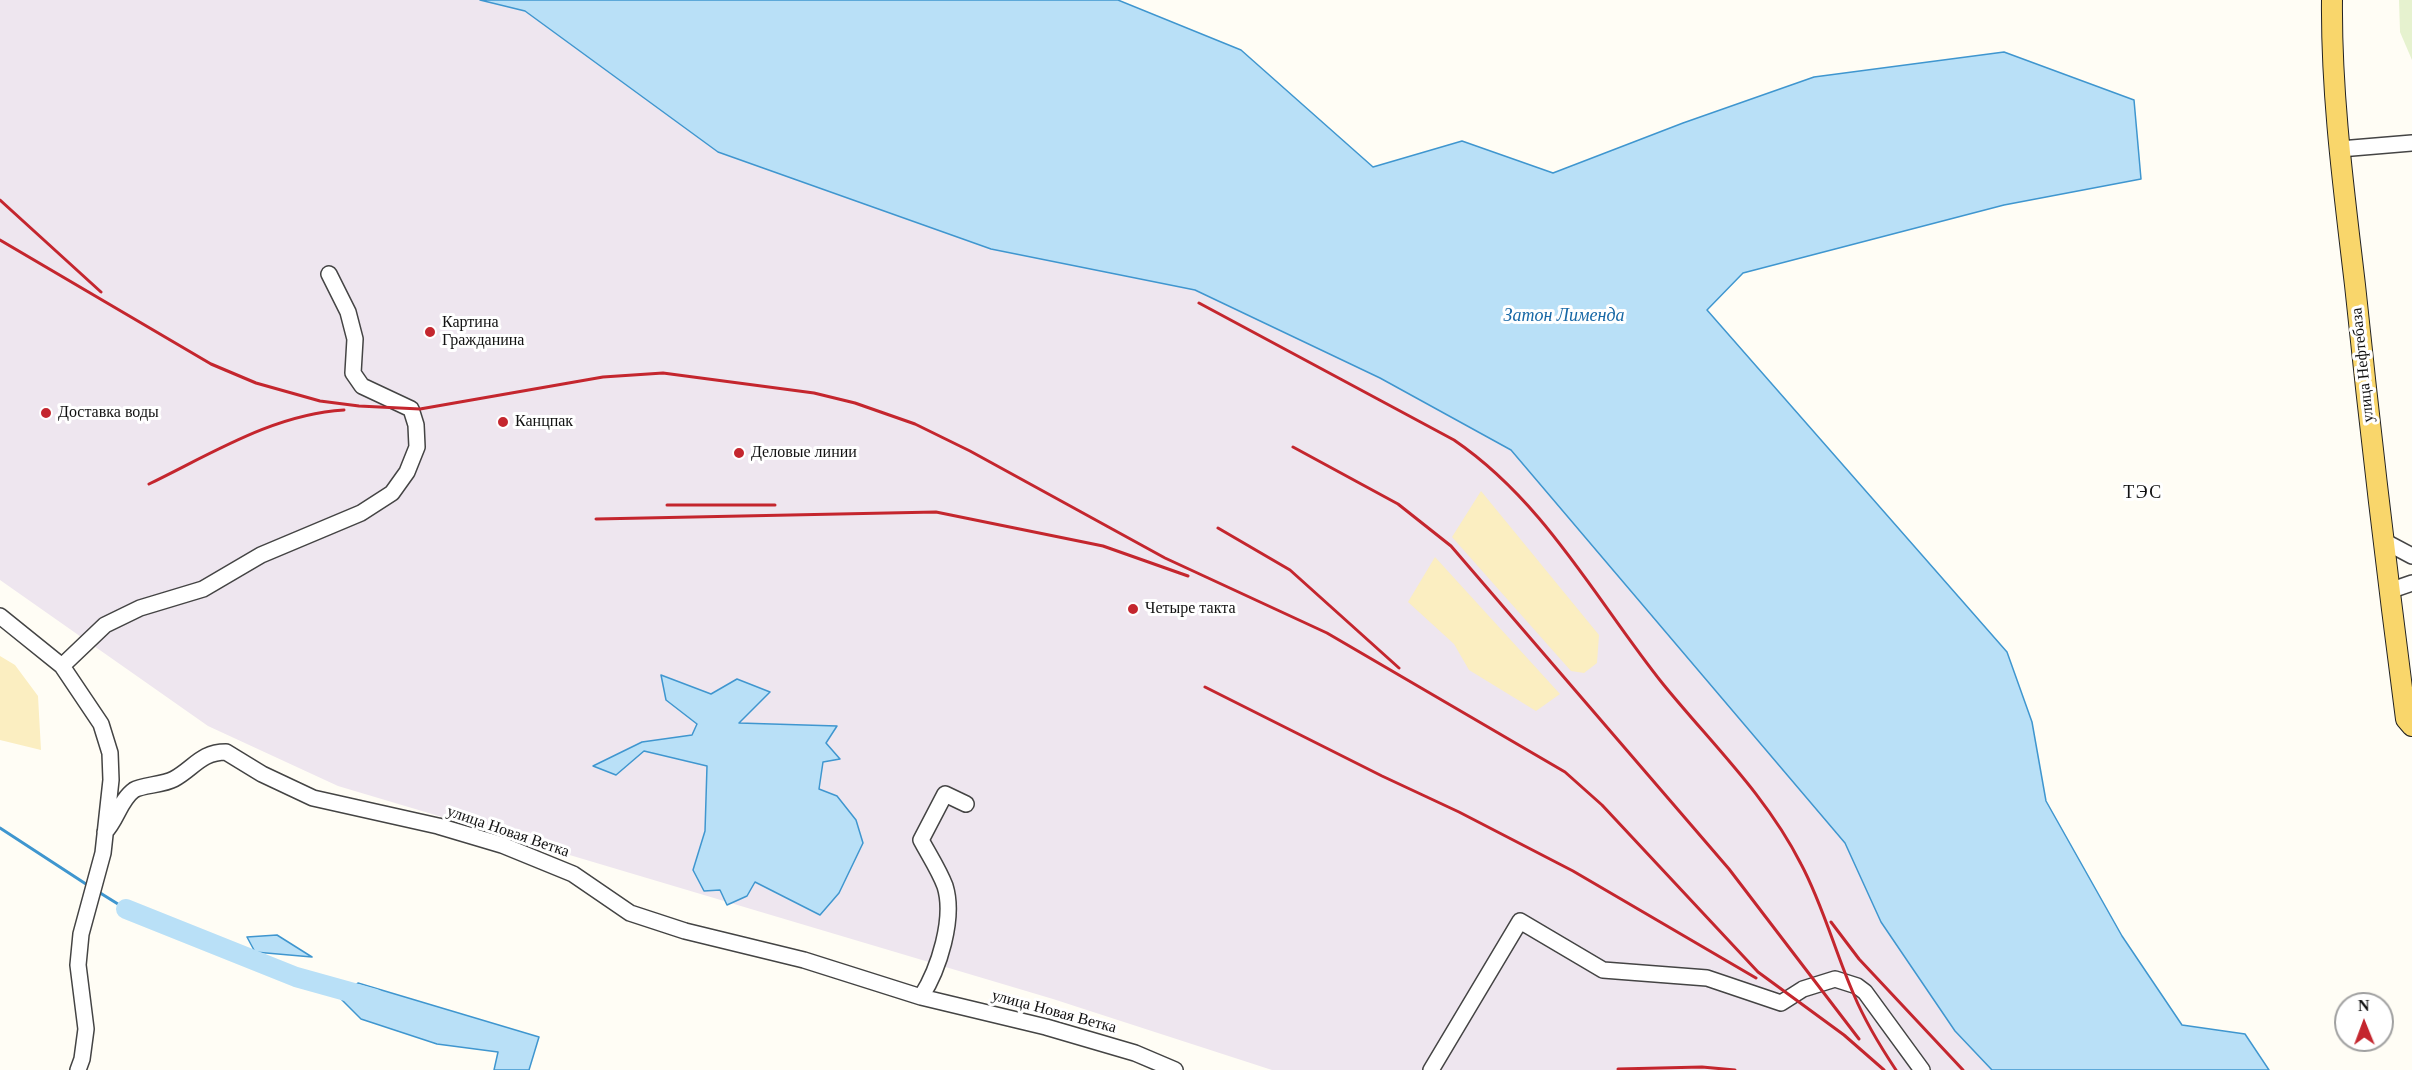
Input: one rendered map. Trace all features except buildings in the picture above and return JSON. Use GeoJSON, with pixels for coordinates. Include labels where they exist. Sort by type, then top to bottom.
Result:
{"type":"FeatureCollection","features":[{"type":"Feature","properties":{"kind":"main road","name":"улица Нефтебаза"},"geometry":{"type":"LineString","coordinates":[[2332,0],[2332,37],[2340,149],[2382,540],[2406,718],[2412,726]]}},
{"type":"Feature","properties":{"kind":"street"},"geometry":{"type":"LineString","coordinates":[[2340,149],[2412,143]]}},
{"type":"Feature","properties":{"kind":"street"},"geometry":{"type":"LineString","coordinates":[[62,666],[105,624],[140,608],[203,589],[261,555],[361,513],[392,494],[407,472],[417,447],[414,416],[411,409],[362,387],[353,373],[355,339],[348,312],[329,274]]}},
{"type":"Feature","properties":{"kind":"street"},"geometry":{"type":"LineString","coordinates":[[2382,540],[2412,556]]}},
{"type":"Feature","properties":{"kind":"street"},"geometry":{"type":"LineString","coordinates":[[2389,591],[2412,583]]}},
{"type":"Feature","properties":{"kind":"street"},"geometry":{"type":"LineString","coordinates":[[0,616],[62,666],[101,724],[110,753],[111,780],[103,853],[81,934],[78,965],[86,1029],[82,1059],[78,1070]]}},
{"type":"Feature","properties":{"kind":"street","name":"улица Новая Ветка"},"geometry":{"type":"LineString","coordinates":[[105,832],[114,823],[122,805],[134,789],[174,779],[202,757],[214,752],[226,752],[262,774],[313,798],[438,826],[502,845],[573,874],[630,913],[685,931],[738,942],[814,963],[921,997],[1046,1027],[1136,1053],[1175,1070]]}},
{"type":"Feature","properties":{"kind":"street"},"geometry":{"type":"LineString","coordinates":[[921,997],[940,957],[947,924],[945,887],[921,840],[945,794],[966,804]]}},
{"type":"Feature","properties":{"kind":"street"},"geometry":{"type":"LineString","coordinates":[[1431,1070],[1520,921],[1603,970],[1707,978],[1780,1003],[1815,984],[1834,979],[1842,980],[1865,992],[1922,1070]]}},
{"type":"Feature","properties":{"kind":"shaded area"},"geometry":{"type":"Polygon","coordinates":[[[0,0],[480,0],[525,11],[718,152],[991,249],[1195,290],[1380,378],[1511,450],[1845,843],[1881,922],[1955,1031],[1992,1070],[1272,1070],[1053,999],[338,786],[208,726],[0,580],[0,0]]]}},
{"type":"Feature","properties":{"kind":"sand"},"geometry":{"type":"Polygon","coordinates":[[[1481,491],[1599,635],[1597,663],[1584,673],[1571,671],[1452,537],[1481,491]]]}},
{"type":"Feature","properties":{"kind":"sand"},"geometry":{"type":"Polygon","coordinates":[[[1435,557],[1560,694],[1536,711],[1469,670],[1454,644],[1408,602],[1435,557]]]}},
{"type":"Feature","properties":{"kind":"sand"},"geometry":{"type":"Polygon","coordinates":[[[0,656],[15,665],[38,696],[41,750],[0,740],[0,656]]]}},
{"type":"Feature","properties":{"kind":"green space"},"geometry":{"type":"Polygon","coordinates":[[[2399,0],[2412,0],[2412,60],[2400,32],[2399,0]]]}},
{"type":"Feature","properties":{"kind":"water","name":"Затон Лименда"},"geometry":{"type":"Polygon","coordinates":[[[480,0],[1118,0],[1241,50],[1373,167],[1462,141],[1553,173],[1683,123],[1814,77],[2004,52],[2134,100],[2141,179],[2004,205],[1743,273],[1707,310],[2007,652],[2032,722],[2046,801],[2122,936],[2182,1025],[2245,1034],[2269,1070],[1992,1070],[1955,1031],[1881,922],[1845,843],[1511,450],[1380,378],[1195,290],[991,249],[718,152],[525,11],[480,0]]]}},
{"type":"Feature","properties":{"kind":"water"},"geometry":{"type":"Polygon","coordinates":[[[661,675],[711,694],[737,679],[770,692],[739,723],[837,726],[826,743],[840,759],[823,762],[819,789],[837,796],[856,820],[863,843],[839,893],[820,915],[755,882],[747,896],[727,905],[720,890],[704,891],[693,870],[705,831],[707,766],[644,751],[616,775],[593,766],[642,742],[692,735],[697,724],[666,700],[661,675]]]}},
{"type":"Feature","properties":{"kind":"water"},"geometry":{"type":"Polygon","coordinates":[[[277,935],[312,957],[255,952],[247,937],[277,935]]]}},
{"type":"Feature","properties":{"kind":"water"},"geometry":{"type":"Polygon","coordinates":[[[358,983],[539,1037],[529,1070],[494,1070],[498,1052],[437,1044],[361,1019],[341,999],[358,983]]]}},
{"type":"Feature","properties":{"kind":"waterway"},"geometry":{"type":"LineString","coordinates":[[0,828],[89,886]]}},
{"type":"Feature","properties":{"kind":"waterway"},"geometry":{"type":"LineString","coordinates":[[97,891],[126,909]]}},
{"type":"Feature","properties":{"kind":"waterway"},"geometry":{"type":"LineString","coordinates":[[126,909],[296,977],[375,999]]}},
{"type":"Feature","properties":{"kind":"railway"},"geometry":{"type":"LineString","coordinates":[[0,200],[101,292]]}},
{"type":"Feature","properties":{"kind":"railway"},"geometry":{"type":"LineString","coordinates":[[0,240],[211,364],[256,383],[320,401],[359,406],[420,409],[603,377],[663,373],[814,393],[855,403],[915,424],[970,451],[1165,558],[1327,633],[1565,772],[1602,805],[1758,972],[1844,1035],[1884,1070]]}},
{"type":"Feature","properties":{"kind":"railway"},"geometry":{"type":"LineString","coordinates":[[1199,303],[1454,440],[1516,492],[1568,554],[1663,684],[1755,792],[1787,839],[1809,880],[1858,1005],[1896,1070]]}},
{"type":"Feature","properties":{"kind":"railway"},"geometry":{"type":"LineString","coordinates":[[149,484],[219,448],[268,427],[318,413],[344,410]]}},
{"type":"Feature","properties":{"kind":"railway"},"geometry":{"type":"LineString","coordinates":[[1293,447],[1398,504],[1451,546],[1729,869],[1859,1039]]}},
{"type":"Feature","properties":{"kind":"railway"},"geometry":{"type":"LineString","coordinates":[[667,505],[775,505]]}},
{"type":"Feature","properties":{"kind":"railway"},"geometry":{"type":"LineString","coordinates":[[596,519],[936,512],[1103,546],[1188,576]]}},
{"type":"Feature","properties":{"kind":"railway"},"geometry":{"type":"LineString","coordinates":[[1218,528],[1290,570],[1399,668]]}},
{"type":"Feature","properties":{"kind":"railway"},"geometry":{"type":"LineString","coordinates":[[1205,687],[1573,871],[1756,978]]}},
{"type":"Feature","properties":{"kind":"railway"},"geometry":{"type":"LineString","coordinates":[[1831,922],[1859,959],[1963,1070]]}},
{"type":"Feature","properties":{"kind":"railway"},"geometry":{"type":"LineString","coordinates":[[1618,1069],[1702,1067],[1735,1070]]}},
{"type":"Feature","properties":{"kind":"place","name":"Картина Гражданина"},"geometry":{"type":"Point","coordinates":[430,332]}},
{"type":"Feature","properties":{"kind":"place","name":"Доставка воды"},"geometry":{"type":"Point","coordinates":[46,413]}},
{"type":"Feature","properties":{"kind":"place","name":"Канцпак"},"geometry":{"type":"Point","coordinates":[503,422]}},
{"type":"Feature","properties":{"kind":"place","name":"Деловые линии"},"geometry":{"type":"Point","coordinates":[739,453]}},
{"type":"Feature","properties":{"kind":"place","name":"Четыре такта"},"geometry":{"type":"Point","coordinates":[1133,609]}},
{"type":"Feature","properties":{"kind":"district","name":"ТЭС"},"geometry":{"type":"Point","coordinates":[2143,493]}}]}
